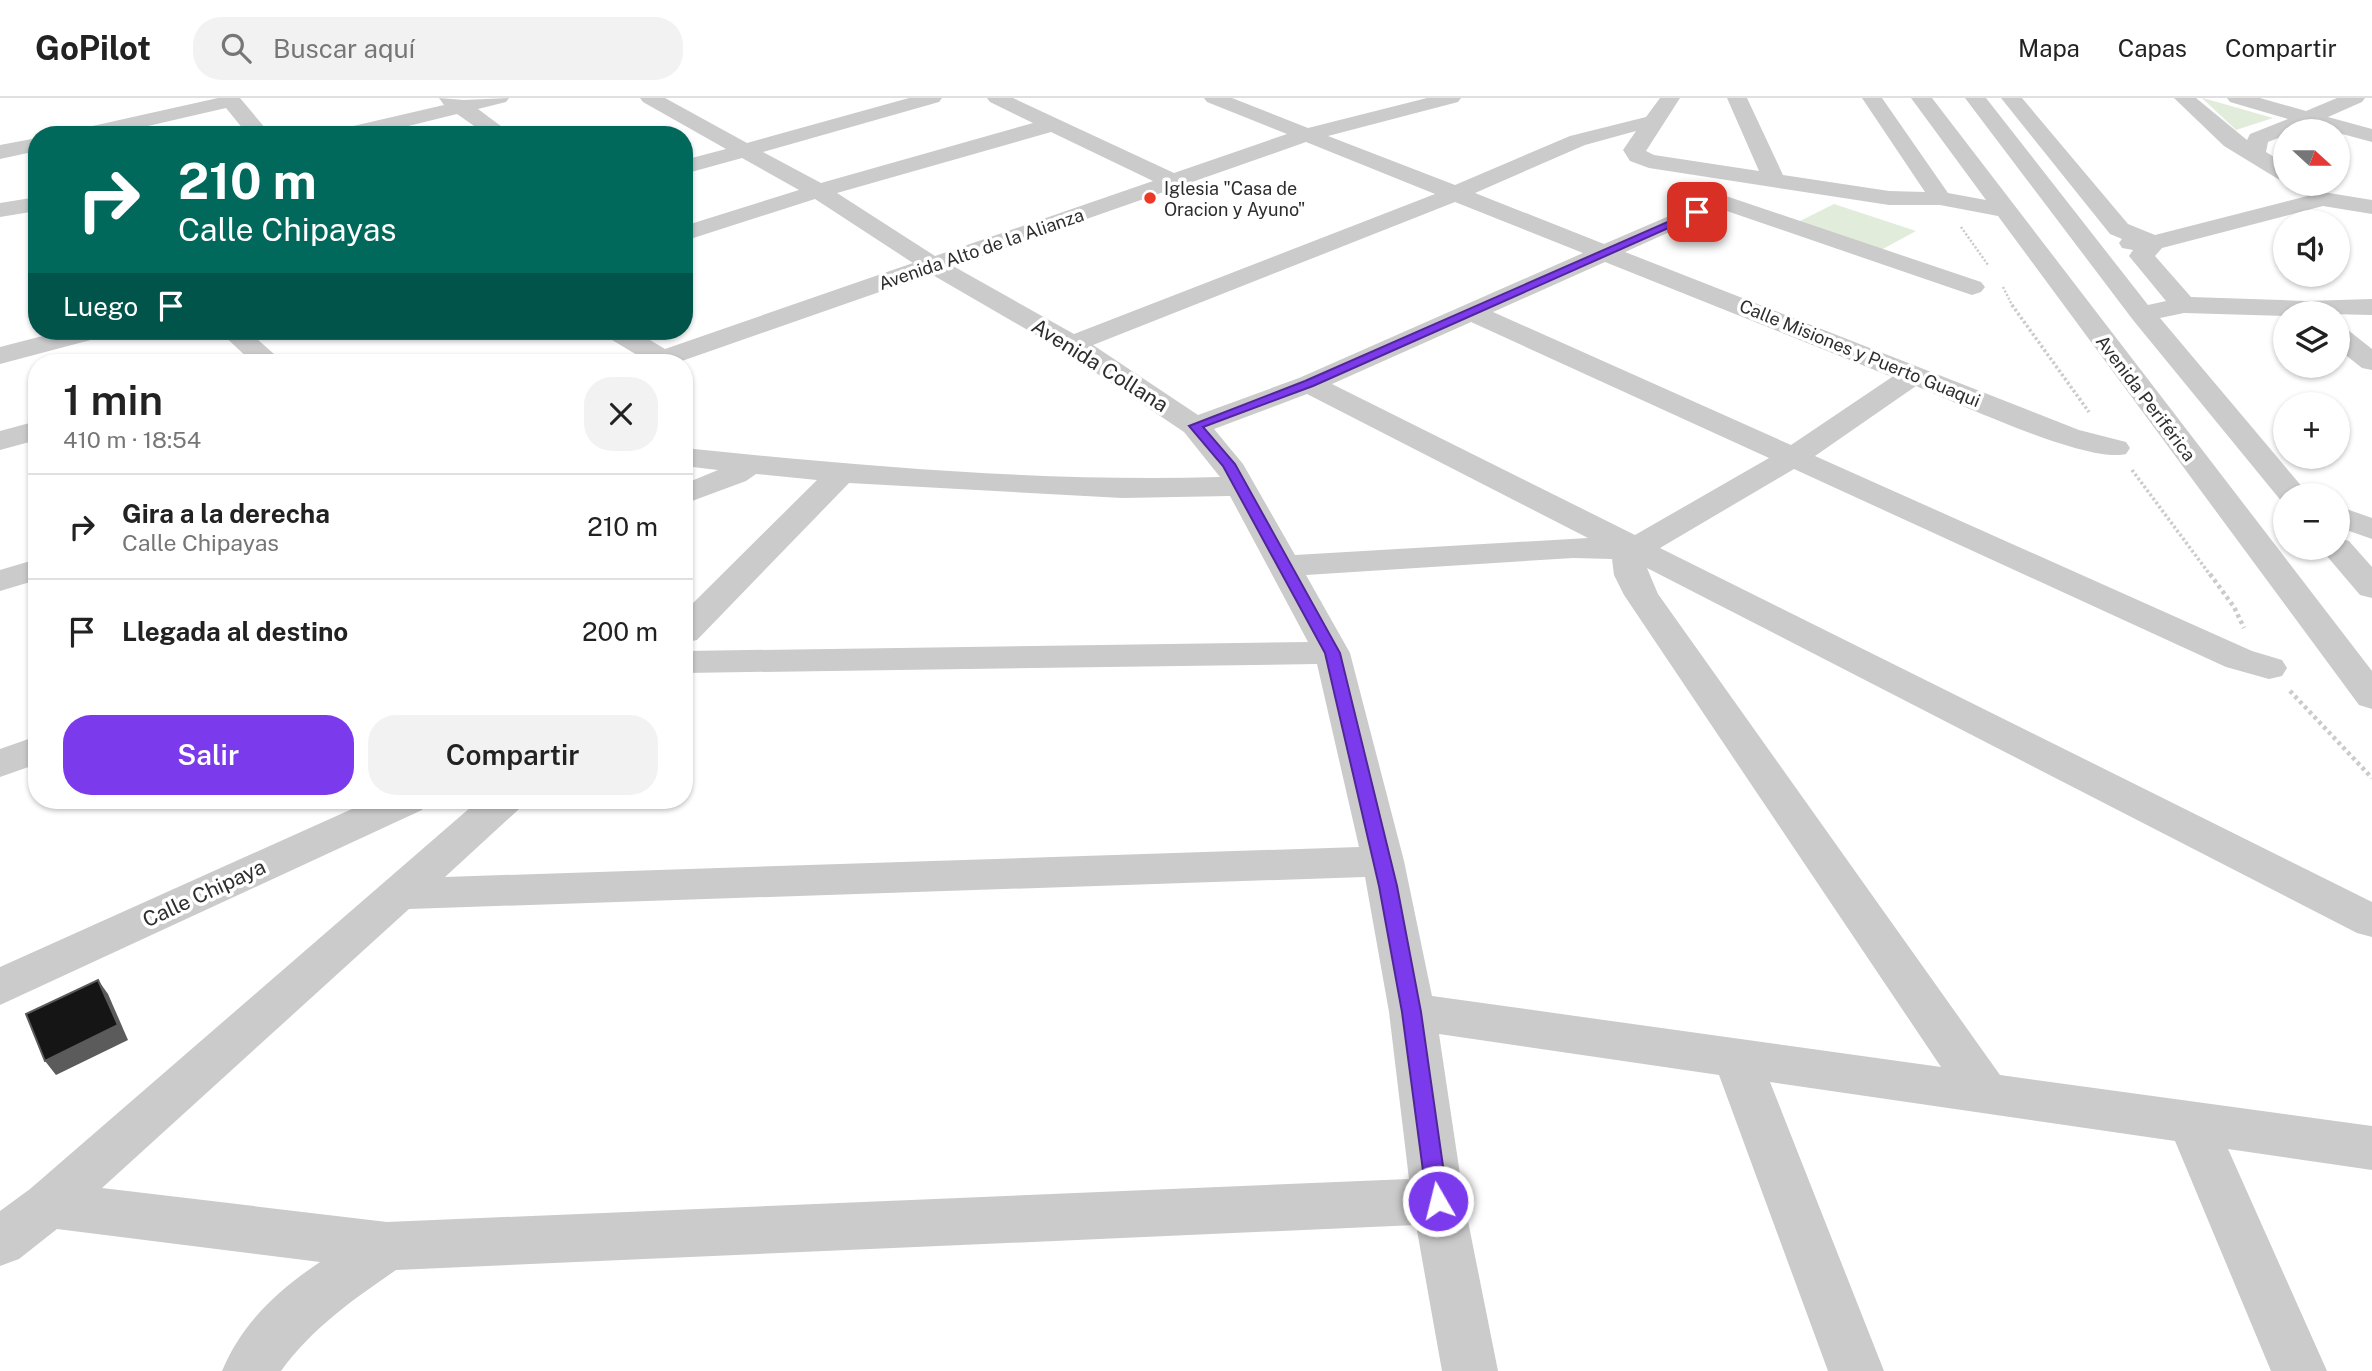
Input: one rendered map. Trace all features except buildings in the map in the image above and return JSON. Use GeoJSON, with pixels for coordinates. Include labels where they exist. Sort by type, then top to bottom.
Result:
{"type":"FeatureCollection","features":[{"type":"Feature","properties":{"kind":"street"},"geometry":{"type":"LineString","coordinates":[[374,126],[453,102],[499,98]]}},
{"type":"Feature","properties":{"kind":"street"},"geometry":{"type":"LineString","coordinates":[[693,165],[932,98]]}},
{"type":"Feature","properties":{"kind":"street"},"geometry":{"type":"LineString","coordinates":[[997,98],[1174,182]]}},
{"type":"Feature","properties":{"kind":"street","name":"Calle Misiones y Puerto Guaqui"},"geometry":{"type":"LineString","coordinates":[[1214,98],[2069,437],[2116,447]]}},
{"type":"Feature","properties":{"kind":"street"},"geometry":{"type":"LineString","coordinates":[[1670,98],[1634,150],[1638,156],[1649,161],[1889,198],[1940,198],[2003,210]]}},
{"type":"Feature","properties":{"kind":"street"},"geometry":{"type":"LineString","coordinates":[[1737,98],[1774,180]]}},
{"type":"Feature","properties":{"kind":"street"},"geometry":{"type":"LineString","coordinates":[[1872,98],[1940,198]]}},
{"type":"Feature","properties":{"kind":"street","name":"Avenida Periférica"},"geometry":{"type":"LineString","coordinates":[[1921,98],[2372,697]]}},
{"type":"Feature","properties":{"kind":"street"},"geometry":{"type":"LineString","coordinates":[[1975,98],[2142,314],[2283,483]]}},
{"type":"Feature","properties":{"kind":"street"},"geometry":{"type":"LineString","coordinates":[[2011,98],[2119,229],[2153,243]]}},
{"type":"Feature","properties":{"kind":"street"},"geometry":{"type":"LineString","coordinates":[[2184,98],[2232,141],[2273,165]]}},
{"type":"Feature","properties":{"kind":"street"},"geometry":{"type":"LineString","coordinates":[[2237,98],[2372,136]]}},
{"type":"Feature","properties":{"kind":"street"},"geometry":{"type":"LineString","coordinates":[[2256,154],[2258,139],[2355,98]]}},
{"type":"Feature","properties":{"kind":"street","name":"Avenida Collana"},"geometry":{"type":"LineString","coordinates":[[661,99],[744,151],[818,191],[933,265],[1072,344],[1195,426],[1228,464],[1332,653],[1383,861],[1412,1012],[1438,1201],[1470,1371]]}},
{"type":"Feature","properties":{"kind":"street","name":"Avenida Alto de la Alianza"},"geometry":{"type":"LineString","coordinates":[[677,354],[1309,134],[1443,99]]}},
{"type":"Feature","properties":{"kind":"street"},"geometry":{"type":"LineString","coordinates":[[118,126],[230,100],[252,126]]}},
{"type":"Feature","properties":{"kind":"street"},"geometry":{"type":"LineString","coordinates":[[453,102],[489,126]]}},
{"type":"Feature","properties":{"kind":"street"},"geometry":{"type":"LineString","coordinates":[[1072,344],[1455,194],[1555,149],[1632,124],[1654,122]]}},
{"type":"Feature","properties":{"kind":"street"},"geometry":{"type":"LineString","coordinates":[[693,231],[818,191],[1054,124]]}},
{"type":"Feature","properties":{"kind":"street"},"geometry":{"type":"LineString","coordinates":[[0,152],[28,146]]}},
{"type":"Feature","properties":{"kind":"street"},"geometry":{"type":"LineString","coordinates":[[2320,196],[2372,207]]}},
{"type":"Feature","properties":{"kind":"street"},"geometry":{"type":"LineString","coordinates":[[2087,242],[2153,243],[2323,198]]}},
{"type":"Feature","properties":{"kind":"street"},"geometry":{"type":"LineString","coordinates":[[1195,426],[1309,384],[1720,201],[1972,287]]}},
{"type":"Feature","properties":{"kind":"street"},"geometry":{"type":"LineString","coordinates":[[0,210],[28,205]]}},
{"type":"Feature","properties":{"kind":"street"},"geometry":{"type":"LineString","coordinates":[[2153,243],[2141,256],[2184,305]]}},
{"type":"Feature","properties":{"kind":"street"},"geometry":{"type":"LineString","coordinates":[[2142,314],[2184,305],[2273,309]]}},
{"type":"Feature","properties":{"kind":"street"},"geometry":{"type":"LineString","coordinates":[[2350,308],[2372,307]]}},
{"type":"Feature","properties":{"kind":"street"},"geometry":{"type":"LineString","coordinates":[[1472,312],[2239,659],[2269,668]]}},
{"type":"Feature","properties":{"kind":"street"},"geometry":{"type":"LineString","coordinates":[[0,356],[59,340]]}},
{"type":"Feature","properties":{"kind":"street"},"geometry":{"type":"LineString","coordinates":[[242,340],[258,354]]}},
{"type":"Feature","properties":{"kind":"street"},"geometry":{"type":"LineString","coordinates":[[629,340],[648,354]]}},
{"type":"Feature","properties":{"kind":"street"},"geometry":{"type":"LineString","coordinates":[[2350,345],[2372,362]]}},
{"type":"Feature","properties":{"kind":"street"},"geometry":{"type":"LineString","coordinates":[[1283,566],[1573,548],[1633,550],[1793,457],[1914,375]]}},
{"type":"Feature","properties":{"kind":"street"},"geometry":{"type":"LineString","coordinates":[[1309,384],[2372,921]]}},
{"type":"Feature","properties":{"kind":"street"},"geometry":{"type":"LineString","coordinates":[[0,441],[28,433]]}},
{"type":"Feature","properties":{"kind":"street"},"geometry":{"type":"LineString","coordinates":[[693,458],[841,473],[1122,489],[1239,486]]}},
{"type":"Feature","properties":{"kind":"street"},"geometry":{"type":"LineString","coordinates":[[693,491],[735,474],[749,464]]}},
{"type":"Feature","properties":{"kind":"street"},"geometry":{"type":"LineString","coordinates":[[693,623],[841,473]]}},
{"type":"Feature","properties":{"kind":"street"},"geometry":{"type":"LineString","coordinates":[[2350,521],[2372,529]]}},
{"type":"Feature","properties":{"kind":"street"},"geometry":{"type":"LineString","coordinates":[[1633,550],[1628,560],[1631,575],[1641,595],[1985,1093]]}},
{"type":"Feature","properties":{"kind":"street"},"geometry":{"type":"LineString","coordinates":[[2348,560],[2372,587]]}},
{"type":"Feature","properties":{"kind":"street"},"geometry":{"type":"LineString","coordinates":[[0,581],[28,572]]}},
{"type":"Feature","properties":{"kind":"street"},"geometry":{"type":"LineString","coordinates":[[693,662],[1332,653]]}},
{"type":"Feature","properties":{"kind":"street"},"geometry":{"type":"LineString","coordinates":[[0,764],[28,753]]}},
{"type":"Feature","properties":{"kind":"street","name":"Calle Chipaya"},"geometry":{"type":"LineString","coordinates":[[0,987],[388,809]]}},
{"type":"Feature","properties":{"kind":"street"},"geometry":{"type":"LineString","coordinates":[[0,1242],[48,1205],[494,809]]}},
{"type":"Feature","properties":{"kind":"street"},"geometry":{"type":"LineString","coordinates":[[398,894],[1383,861]]}},
{"type":"Feature","properties":{"kind":"street"},"geometry":{"type":"LineString","coordinates":[[1412,1012],[2372,1148]]}},
{"type":"Feature","properties":{"kind":"street"},"geometry":{"type":"LineString","coordinates":[[1736,1057],[1856,1371]]}},
{"type":"Feature","properties":{"kind":"street"},"geometry":{"type":"LineString","coordinates":[[2192,1123],[2300,1371]]}},
{"type":"Feature","properties":{"kind":"street"},"geometry":{"type":"LineString","coordinates":[[48,1205],[387,1246],[1438,1201]]}},
{"type":"Feature","properties":{"kind":"street"},"geometry":{"type":"LineString","coordinates":[[250,1371],[261,1349],[316,1296],[387,1246]]}},
{"type":"Feature","properties":{"kind":"path"},"geometry":{"type":"LineString","coordinates":[[1940,198],[1993,272]]}},
{"type":"Feature","properties":{"kind":"path"},"geometry":{"type":"LineString","coordinates":[[2001,283],[2018,317],[2234,607],[2261,660],[2372,778]]}},
{"type":"Feature","properties":{"kind":"green space"},"geometry":{"type":"Polygon","coordinates":[[[2203,98],[2273,118],[2236,130],[2203,98]]]}},
{"type":"Feature","properties":{"kind":"green space"},"geometry":{"type":"Polygon","coordinates":[[[1834,204],[1916,231],[1881,250],[1798,222],[1834,204]]]}},
{"type":"Feature","properties":{"kind":"place","name":"Iglesia \"Casa de Oracion y Ayuno\""},"geometry":{"type":"Point","coordinates":[1150,198]}},
{"type":"Feature","properties":{"kind":"route"},"geometry":{"type":"LineString","coordinates":[[1438,1201],[1412,1012],[1388,886],[1332,653],[1228,464],[1195,426],[1309,384],[1697,212]]}}]}
